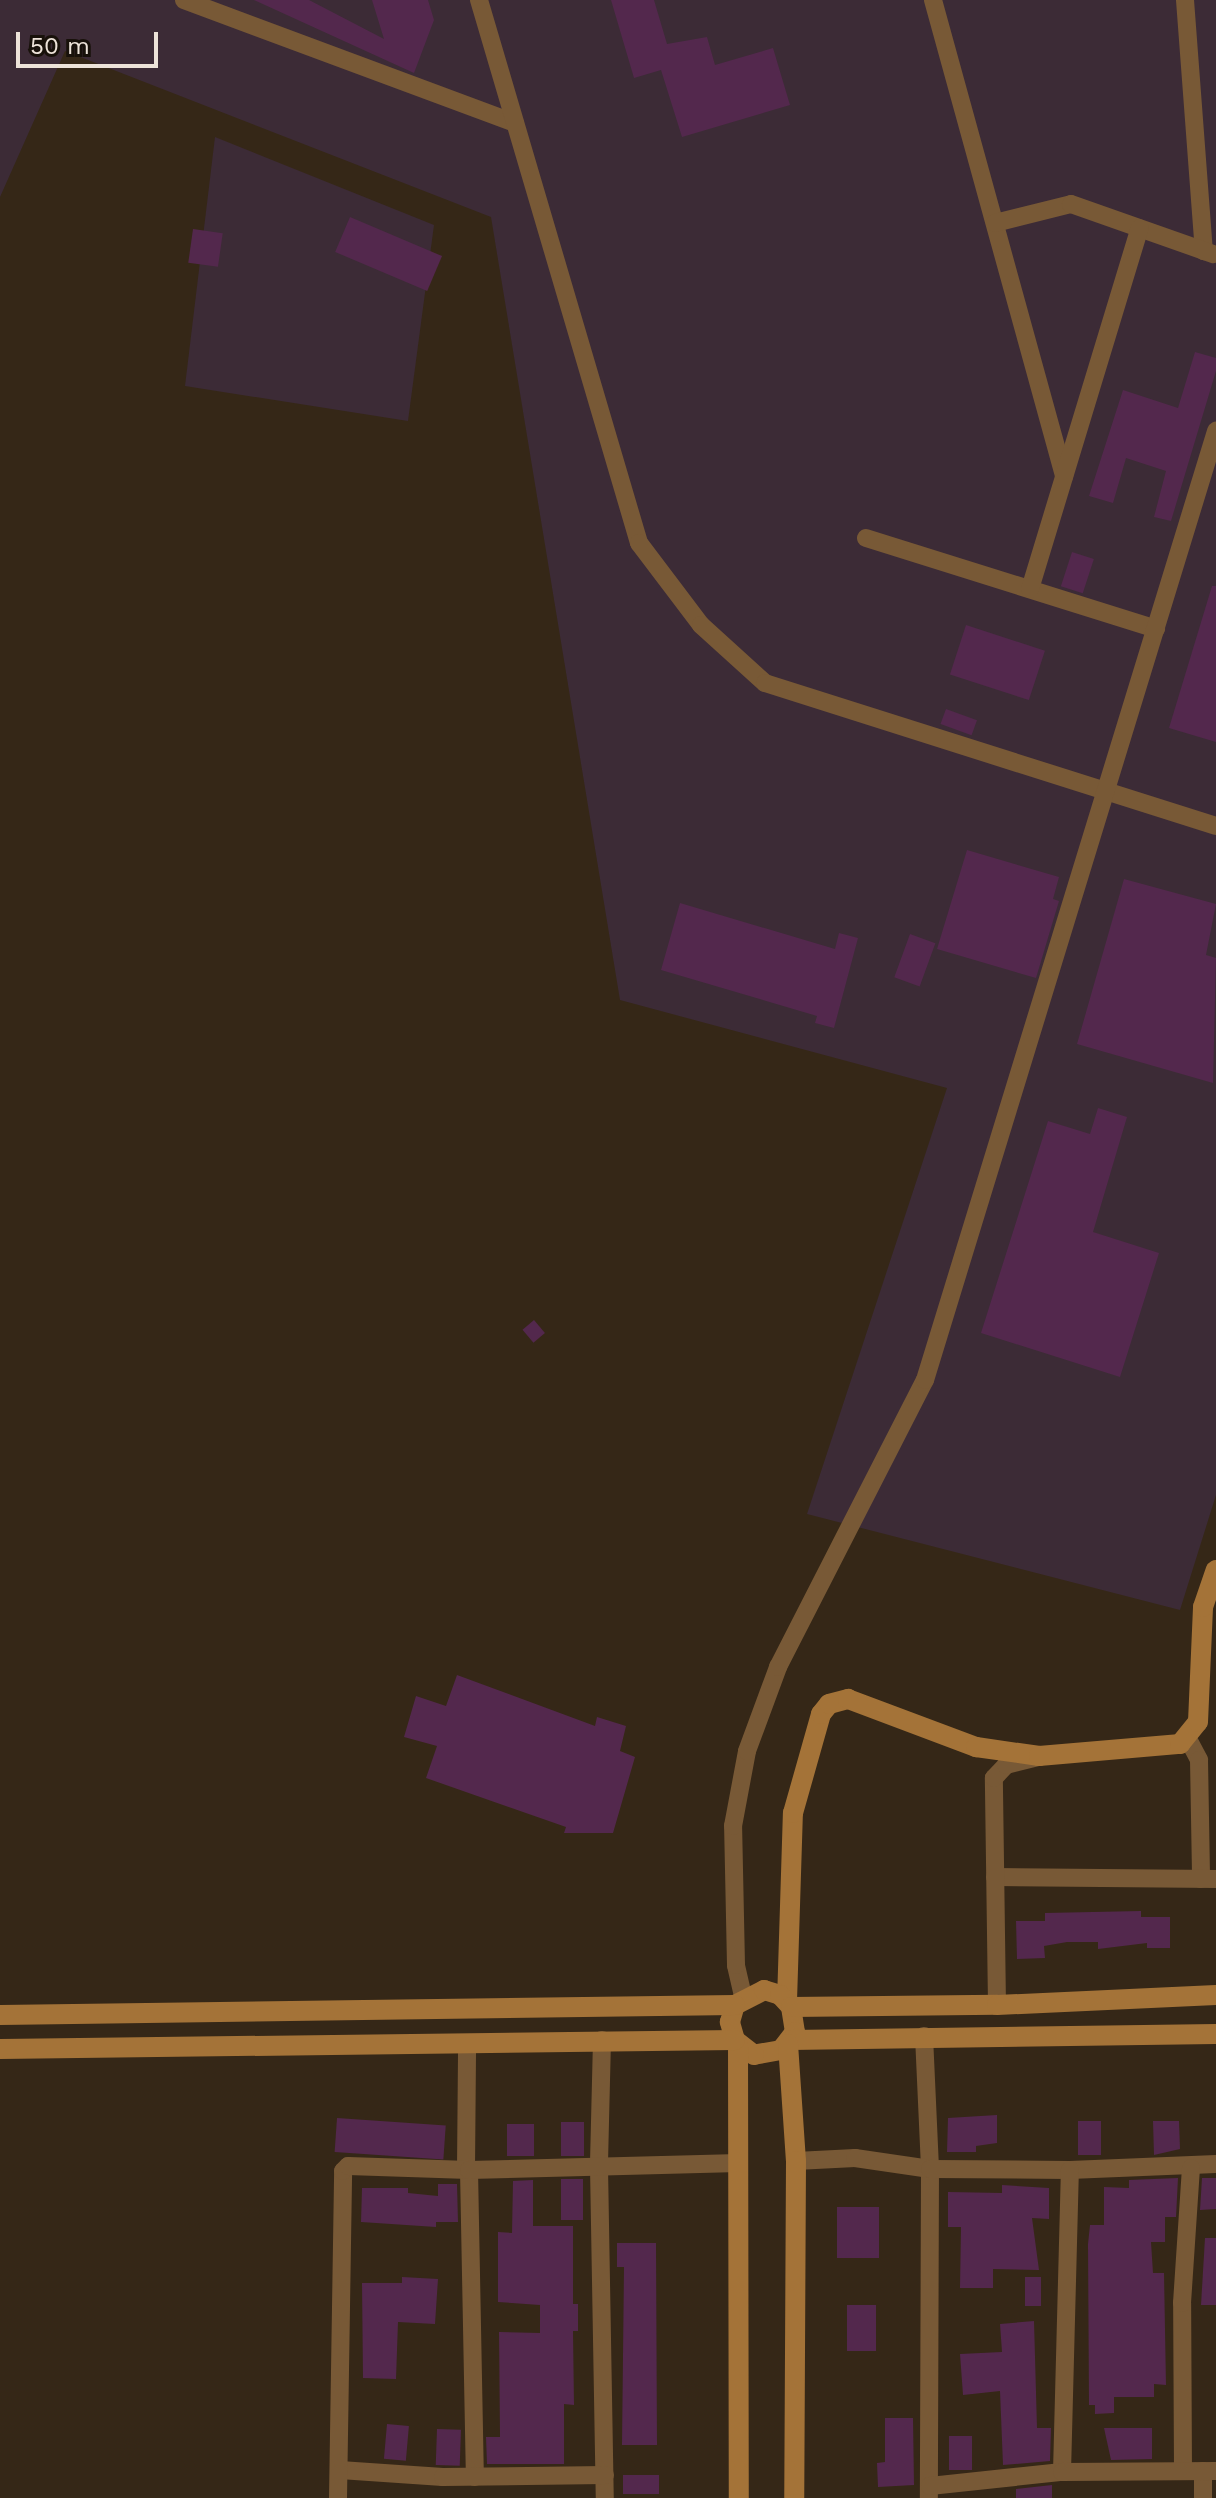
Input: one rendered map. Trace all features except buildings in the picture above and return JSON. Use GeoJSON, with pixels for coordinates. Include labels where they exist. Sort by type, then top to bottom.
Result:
{"type":"FeatureCollection","features":[{"type":"Feature","properties":{"kind":"main road"},"geometry":{"type":"LineString","coordinates":[[794,2498],[796,2161],[790,2042],[796,2023],[789,2004],[787,1968],[793,1813],[821,1714],[829,1704],[848,1699],[976,1747],[1039,1756],[1170,1747],[1188,1739],[1198,1722],[1203,1607],[1216,1570]]}},
{"type":"Feature","properties":{"kind":"main road"},"geometry":{"type":"LineString","coordinates":[[0,2015],[739,2000],[764,1990],[787,1968]]}},
{"type":"Feature","properties":{"kind":"main road"},"geometry":{"type":"LineString","coordinates":[[764,1990],[789,2004],[997,2005],[1216,1995]]}},
{"type":"Feature","properties":{"kind":"main road"},"geometry":{"type":"LineString","coordinates":[[739,2000],[730,2022],[737,2042],[739,2498]]}},
{"type":"Feature","properties":{"kind":"main road"},"geometry":{"type":"LineString","coordinates":[[0,2049],[602,2040],[737,2042],[763,2056],[790,2042],[924,2036],[1216,2034]]}},
{"type":"Feature","properties":{"kind":"street"},"geometry":{"type":"LineString","coordinates":[[479,0],[639,543],[701,625],[765,683],[1216,826]]}},
{"type":"Feature","properties":{"kind":"street"},"geometry":{"type":"LineString","coordinates":[[933,0],[1064,476]]}},
{"type":"Feature","properties":{"kind":"street"},"geometry":{"type":"LineString","coordinates":[[995,223],[1071,204],[1210,253],[1185,0]]}},
{"type":"Feature","properties":{"kind":"street"},"geometry":{"type":"LineString","coordinates":[[188,1],[515,123]]}},
{"type":"Feature","properties":{"kind":"street"},"geometry":{"type":"LineString","coordinates":[[1030,589],[1140,228]]}},
{"type":"Feature","properties":{"kind":"street"},"geometry":{"type":"LineString","coordinates":[[739,2000],[733,1826],[747,1751],[778,1667],[925,1380],[1216,431]]}},
{"type":"Feature","properties":{"kind":"street"},"geometry":{"type":"LineString","coordinates":[[866,538],[1156,629]]}},
{"type":"Feature","properties":{"kind":"street"},"geometry":{"type":"LineString","coordinates":[[995,1877],[1208,1879],[1199,1760],[1188,1739]]}},
{"type":"Feature","properties":{"kind":"street"},"geometry":{"type":"LineString","coordinates":[[997,2005],[994,1778],[1006,1765],[1039,1756]]}},
{"type":"Feature","properties":{"kind":"street"},"geometry":{"type":"LineString","coordinates":[[924,2036],[930,2169],[929,2492],[1062,2472],[1210,2471],[1203,2498]]}},
{"type":"Feature","properties":{"kind":"street"},"geometry":{"type":"LineString","coordinates":[[602,2040],[599,2167],[605,2498]]}},
{"type":"Feature","properties":{"kind":"street"},"geometry":{"type":"LineString","coordinates":[[467,2043],[475,2477]]}},
{"type":"Feature","properties":{"kind":"street"},"geometry":{"type":"LineString","coordinates":[[796,2161],[855,2158],[930,2169],[1191,2168],[1216,2164]]}},
{"type":"Feature","properties":{"kind":"street"},"geometry":{"type":"LineString","coordinates":[[338,2498],[343,2171],[358,2166],[468,2170],[739,2163]]}},
{"type":"Feature","properties":{"kind":"street"},"geometry":{"type":"LineString","coordinates":[[1183,2470],[1182,2303],[1191,2168]]}},
{"type":"Feature","properties":{"kind":"street"},"geometry":{"type":"LineString","coordinates":[[1062,2472],[1070,2170]]}},
{"type":"Feature","properties":{"kind":"street"},"geometry":{"type":"LineString","coordinates":[[340,2470],[475,2477],[605,2475]]}},
{"type":"Feature","properties":{"kind":"shaded area"},"geometry":{"type":"Polygon","coordinates":[[[0,0],[1216,0],[1216,1495],[1180,1610],[807,1514],[947,1088],[620,1000],[491,217],[65,51],[0,197],[0,0]]]}},
{"type":"Feature","properties":{"kind":"shaded area"},"geometry":{"type":"Polygon","coordinates":[[[215,137],[434,225],[408,421],[185,386],[215,137]]]}}]}
